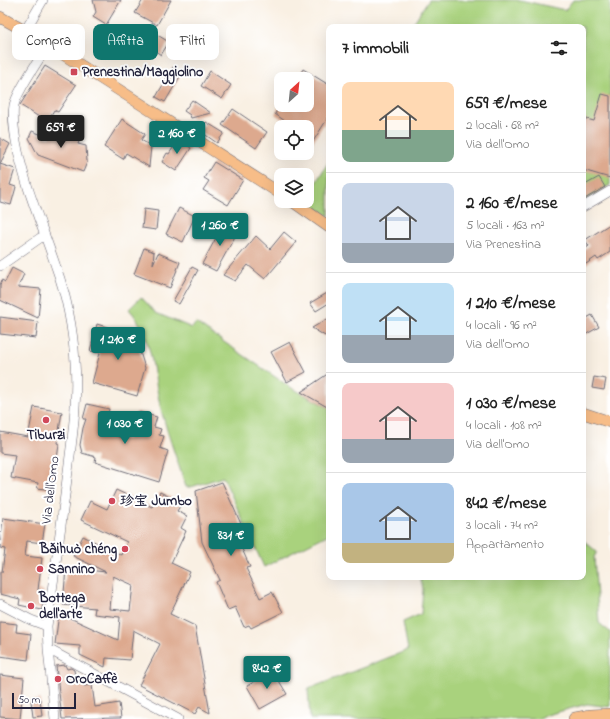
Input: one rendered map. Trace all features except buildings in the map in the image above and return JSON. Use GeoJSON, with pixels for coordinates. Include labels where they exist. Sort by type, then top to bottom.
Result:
{"type":"FeatureCollection","features":[{"type":"Feature","properties":{"kind":"highway"},"geometry":{"type":"LineString","coordinates":[[575,719],[591,716],[610,716]]}},
{"type":"Feature","properties":{"kind":"main road"},"geometry":{"type":"LineString","coordinates":[[0,17],[12,24]]}},
{"type":"Feature","properties":{"kind":"main road"},"geometry":{"type":"LineString","coordinates":[[71,60],[274,190]]}},
{"type":"Feature","properties":{"kind":"main road"},"geometry":{"type":"LineString","coordinates":[[302,208],[326,225]]}},
{"type":"Feature","properties":{"kind":"main road"},"geometry":{"type":"LineString","coordinates":[[586,414],[610,422]]}},
{"type":"Feature","properties":{"kind":"street"},"geometry":{"type":"LineString","coordinates":[[29,24],[43,0]]}},
{"type":"Feature","properties":{"kind":"street","name":"Via dell'Omo"},"geometry":{"type":"LineString","coordinates":[[39,60],[18,96],[14,111],[14,123],[18,149],[35,212],[56,266],[62,287],[71,327],[75,362],[75,394],[70,459],[47,626],[55,719]]}},
{"type":"Feature","properties":{"kind":"street"},"geometry":{"type":"LineString","coordinates":[[586,205],[610,190]]}},
{"type":"Feature","properties":{"kind":"street"},"geometry":{"type":"LineString","coordinates":[[0,266],[44,236]]}},
{"type":"Feature","properties":{"kind":"street"},"geometry":{"type":"LineString","coordinates":[[0,604],[31,620],[47,626]]}},
{"type":"Feature","properties":{"kind":"street"},"geometry":{"type":"LineString","coordinates":[[48,649],[178,719]]}},
{"type":"Feature","properties":{"kind":"green space"},"geometry":{"type":"Polygon","coordinates":[[[428,0],[520,0],[565,10],[573,0],[610,0],[610,185],[586,200],[586,24],[413,24],[428,0]]]}},
{"type":"Feature","properties":{"kind":"green space"},"geometry":{"type":"Polygon","coordinates":[[[326,166],[326,214],[314,206],[314,186],[326,166]]]}},
{"type":"Feature","properties":{"kind":"green space"},"geometry":{"type":"Polygon","coordinates":[[[141,297],[156,313],[192,328],[196,323],[290,387],[326,406],[326,536],[264,567],[223,477],[191,487],[186,487],[162,413],[148,345],[137,320],[129,309],[141,297]]]}},
{"type":"Feature","properties":{"kind":"green space"},"geometry":{"type":"Polygon","coordinates":[[[586,543],[597,552],[594,557],[599,623],[610,632],[610,707],[587,704],[547,715],[540,719],[310,719],[308,689],[408,650],[403,622],[421,614],[423,589],[421,580],[586,580],[586,543]]]}},
{"type":"Feature","properties":{"kind":"place","name":"Prenestina/Maggiolino"},"geometry":{"type":"Point","coordinates":[74,72]}},
{"type":"Feature","properties":{"kind":"place","name":"Tiburzi"},"geometry":{"type":"Point","coordinates":[46,420]}},
{"type":"Feature","properties":{"kind":"place","name":"珍宝 Jumbo"},"geometry":{"type":"Point","coordinates":[112,501]}},
{"type":"Feature","properties":{"kind":"place","name":"Bǎihuò chéng"},"geometry":{"type":"Point","coordinates":[125,549]}},
{"type":"Feature","properties":{"kind":"place","name":"Sannino"},"geometry":{"type":"Point","coordinates":[40,569]}},
{"type":"Feature","properties":{"kind":"place","name":"Bottega dell'arte"},"geometry":{"type":"Point","coordinates":[31,606]}},
{"type":"Feature","properties":{"kind":"place","name":"OroCaffè"},"geometry":{"type":"Point","coordinates":[58,679]}}]}
